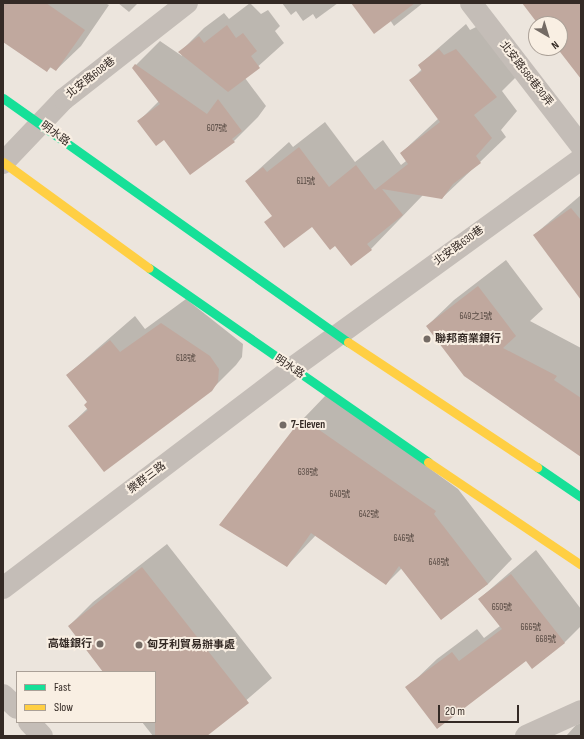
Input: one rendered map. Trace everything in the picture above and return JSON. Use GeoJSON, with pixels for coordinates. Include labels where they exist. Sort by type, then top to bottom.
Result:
{"type":"FeatureCollection","features":[{"type":"Feature","properties":{"kind":"street","name":"北安路608巷"},"geometry":{"type":"LineString","coordinates":[[3,162],[64,99],[187,3]]}},
{"type":"Feature","properties":{"kind":"street","name":"北安路588巷30弄"},"geometry":{"type":"LineString","coordinates":[[471,3],[581,146]]}},
{"type":"Feature","properties":{"kind":"street","name":"明水路"},"geometry":{"type":"LineString","coordinates":[[3,98],[338,335],[581,497]]}},
{"type":"Feature","properties":{"kind":"street","name":"北安路630巷"},"geometry":{"type":"LineString","coordinates":[[291,369],[581,159]]}},
{"type":"Feature","properties":{"kind":"street","name":"明水路"},"geometry":{"type":"LineString","coordinates":[[3,162],[291,369],[581,565]]}},
{"type":"Feature","properties":{"kind":"street","name":"樂群三路"},"geometry":{"type":"LineString","coordinates":[[3,588],[291,369]]}},
{"type":"Feature","properties":{"kind":"street"},"geometry":{"type":"LineString","coordinates":[[3,695],[16,707]]}},
{"type":"Feature","properties":{"kind":"street"},"geometry":{"type":"LineString","coordinates":[[526,736],[581,711]]}},
{"type":"Feature","properties":{"kind":"street"},"geometry":{"type":"LineString","coordinates":[[30,723],[42,736]]}},
{"type":"Feature","properties":{"kind":"building"},"geometry":{"type":"Polygon","coordinates":[[[3,3],[46,3],[85,30],[56,71],[50,67],[47,72],[3,42],[3,3]]]}},
{"type":"Feature","properties":{"kind":"building"},"geometry":{"type":"Polygon","coordinates":[[[351,3],[415,3],[374,34],[351,3]]]}},
{"type":"Feature","properties":{"kind":"building"},"geometry":{"type":"Polygon","coordinates":[[[522,3],[581,3],[581,79],[563,56],[568,56],[568,16],[532,16],[522,3]]]}},
{"type":"Feature","properties":{"kind":"building"},"geometry":{"type":"Polygon","coordinates":[[[227,25],[236,38],[243,33],[257,51],[251,56],[260,68],[228,92],[178,52],[199,36],[204,43],[227,25]]]}},
{"type":"Feature","properties":{"kind":"building"},"geometry":{"type":"Polygon","coordinates":[[[439,49],[444,55],[456,49],[497,97],[474,115],[492,138],[476,156],[481,163],[453,184],[442,199],[382,189],[403,215],[367,244],[372,250],[351,266],[335,246],[330,250],[312,227],[284,248],[264,222],[272,216],[245,181],[263,167],[267,172],[299,147],[329,187],[356,165],[375,190],[408,164],[400,153],[440,122],[409,80],[422,71],[418,65],[439,49]]]}},
{"type":"Feature","properties":{"kind":"building"},"geometry":{"type":"Polygon","coordinates":[[[135,64],[207,114],[218,99],[242,131],[232,139],[235,142],[190,175],[164,140],[156,146],[137,121],[160,104],[132,68],[135,64]]]}},
{"type":"Feature","properties":{"kind":"building"},"geometry":{"type":"Polygon","coordinates":[[[571,208],[581,220],[581,300],[533,235],[571,208]]]}},
{"type":"Feature","properties":{"kind":"building"},"geometry":{"type":"Polygon","coordinates":[[[478,286],[516,336],[503,348],[557,376],[554,380],[581,398],[581,457],[464,376],[426,326],[478,286]]]}},
{"type":"Feature","properties":{"kind":"building"},"geometry":{"type":"Polygon","coordinates":[[[161,323],[210,356],[219,369],[218,382],[212,391],[104,472],[68,426],[88,410],[84,405],[87,402],[66,375],[110,340],[120,352],[161,323]]]}},
{"type":"Feature","properties":{"kind":"building"},"geometry":{"type":"Polygon","coordinates":[[[302,418],[436,511],[434,514],[488,584],[441,620],[399,566],[386,585],[311,533],[287,567],[219,525],[302,418]]]}},
{"type":"Feature","properties":{"kind":"building"},"geometry":{"type":"Polygon","coordinates":[[[142,567],[249,703],[207,736],[155,736],[156,671],[102,671],[68,626],[142,567]]]}},
{"type":"Feature","properties":{"kind":"building"},"geometry":{"type":"Polygon","coordinates":[[[511,574],[565,643],[532,669],[526,661],[437,729],[405,687],[452,652],[459,661],[502,629],[478,599],[511,574]]]}},
{"type":"Feature","properties":{"kind":"traffic: fast"},"geometry":{"type":"LineString","coordinates":[[3,98],[348,342]]}},
{"type":"Feature","properties":{"kind":"traffic: fast"},"geometry":{"type":"LineString","coordinates":[[149,268],[428,462]]}},
{"type":"Feature","properties":{"kind":"traffic: fast"},"geometry":{"type":"LineString","coordinates":[[537,467],[581,497]]}},
{"type":"Feature","properties":{"kind":"traffic: slow"},"geometry":{"type":"LineString","coordinates":[[3,162],[149,268]]}},
{"type":"Feature","properties":{"kind":"traffic: slow"},"geometry":{"type":"LineString","coordinates":[[348,342],[537,467]]}},
{"type":"Feature","properties":{"kind":"traffic: slow"},"geometry":{"type":"LineString","coordinates":[[428,462],[581,565]]}},
{"type":"Feature","properties":{"kind":"place","name":"聯邦商業銀行"},"geometry":{"type":"Point","coordinates":[427,339]}},
{"type":"Feature","properties":{"kind":"place","name":"7-Eleven"},"geometry":{"type":"Point","coordinates":[283,425]}},
{"type":"Feature","properties":{"kind":"place","name":"高雄銀行"},"geometry":{"type":"Point","coordinates":[100,644]}},
{"type":"Feature","properties":{"kind":"place","name":"匈牙利貿易辦事處"},"geometry":{"type":"Point","coordinates":[139,645]}}]}
